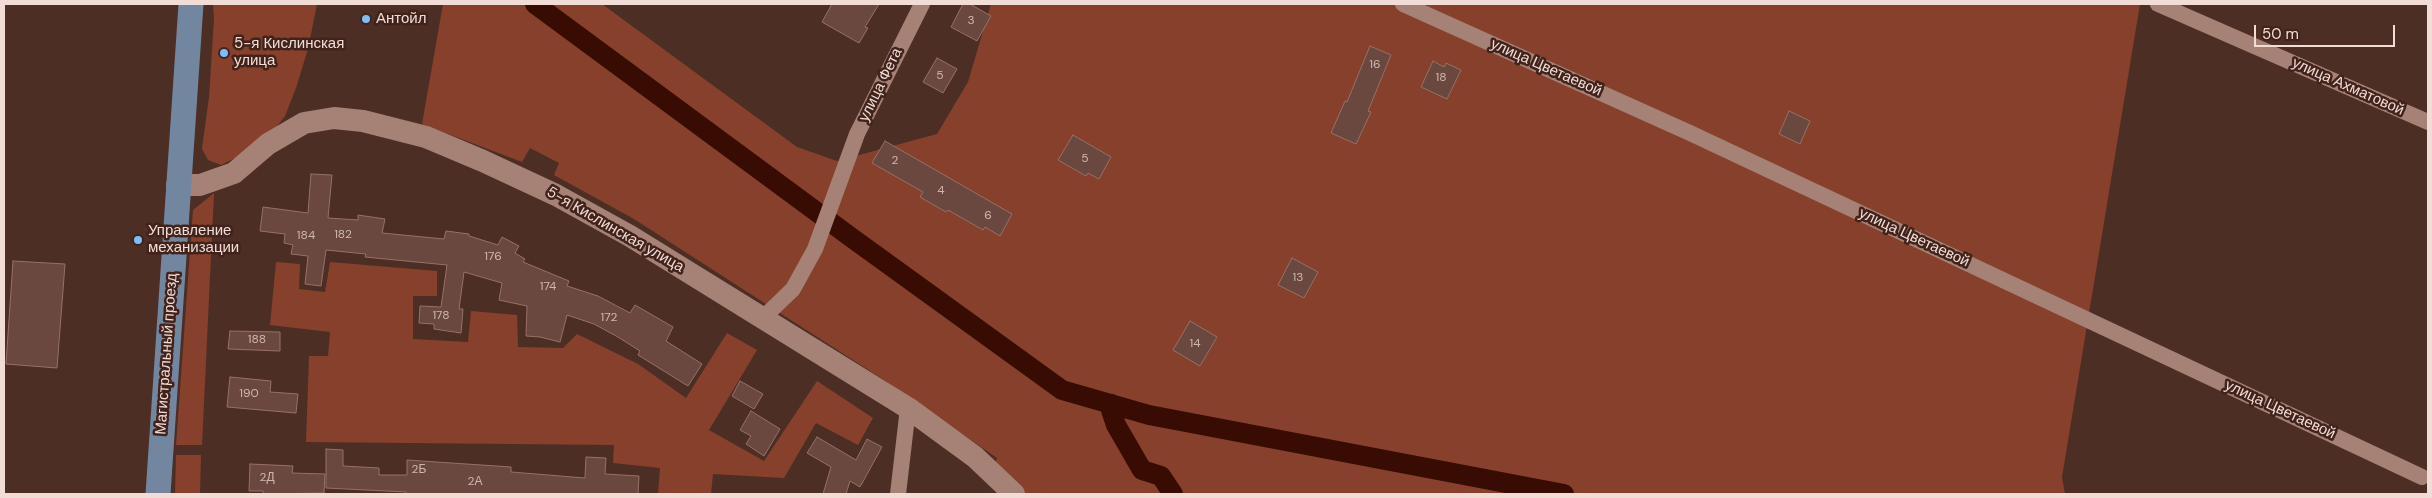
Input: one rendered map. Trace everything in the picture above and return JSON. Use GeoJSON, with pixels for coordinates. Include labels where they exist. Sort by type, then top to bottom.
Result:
{"type":"FeatureCollection","features":[{"type":"Feature","properties":{"kind":"main road","name":"Магистральный проезд"},"geometry":{"type":"LineString","coordinates":[[158,494],[177,185],[191,4]]}},
{"type":"Feature","properties":{"kind":"street","name":"улица Фета"},"geometry":{"type":"LineString","coordinates":[[763,318],[793,289],[815,249],[844,167],[890,64],[922,4]]}},
{"type":"Feature","properties":{"kind":"street","name":"улица Цветаевой"},"geometry":{"type":"LineString","coordinates":[[1403,4],[1690,133],[2422,477]]}},
{"type":"Feature","properties":{"kind":"street","name":"улица Ахматовой"},"geometry":{"type":"LineString","coordinates":[[2158,4],[2428,122]]}},
{"type":"Feature","properties":{"kind":"street","name":"5-я Кислинская улица"},"geometry":{"type":"LineString","coordinates":[[177,185],[200,185],[234,173],[274,140],[304,123],[334,118],[363,121],[426,137],[483,160],[556,195],[630,236],[908,408],[975,458],[1014,494]]}},
{"type":"Feature","properties":{"kind":"street"},"geometry":{"type":"LineString","coordinates":[[898,494],[908,408]]}},
{"type":"Feature","properties":{"kind":"shaded area"},"geometry":{"type":"Polygon","coordinates":[[[213,4],[317,4],[308,49],[285,116],[274,130],[243,154],[221,165],[208,160],[202,149],[209,97],[214,19],[213,4]]]}},
{"type":"Feature","properties":{"kind":"shaded area"},"geometry":{"type":"Polygon","coordinates":[[[443,4],[602,4],[797,147],[837,161],[937,134],[968,82],[991,4],[2140,4],[2062,477],[2065,494],[1025,494],[994,466],[997,458],[884,380],[634,219],[554,175],[559,163],[530,148],[522,162],[422,124],[443,4]]]}},
{"type":"Feature","properties":{"kind":"shaded area"},"geometry":{"type":"Polygon","coordinates":[[[214,193],[202,445],[176,445],[193,210],[214,193]]]}},
{"type":"Feature","properties":{"kind":"shaded area"},"geometry":{"type":"Polygon","coordinates":[[[276,262],[300,264],[299,289],[325,292],[330,262],[437,271],[437,296],[413,296],[413,339],[468,342],[471,311],[517,315],[518,347],[563,348],[577,334],[638,364],[686,398],[727,333],[757,350],[709,430],[764,461],[817,381],[873,418],[858,445],[816,423],[784,478],[713,474],[711,494],[658,494],[660,468],[613,463],[614,445],[306,442],[309,356],[328,356],[330,332],[270,325],[276,262]]]}},
{"type":"Feature","properties":{"kind":"shaded area"},"geometry":{"type":"Polygon","coordinates":[[[176,455],[201,455],[200,494],[175,494],[176,455]]]}},
{"type":"Feature","properties":{"kind":"building"},"geometry":{"type":"Polygon","coordinates":[[[832,4],[879,4],[865,27],[868,28],[859,43],[822,22],[832,4]]]}},
{"type":"Feature","properties":{"kind":"building"},"geometry":{"type":"Polygon","coordinates":[[[963,4],[970,4],[991,16],[977,41],[951,27],[963,4]]]}},
{"type":"Feature","properties":{"kind":"building"},"geometry":{"type":"Polygon","coordinates":[[[1370,46],[1391,55],[1368,111],[1371,112],[1356,144],[1331,133],[1345,101],[1347,102],[1370,46]]]}},
{"type":"Feature","properties":{"kind":"building"},"geometry":{"type":"Polygon","coordinates":[[[937,58],[957,69],[943,93],[923,82],[937,58]]]}},
{"type":"Feature","properties":{"kind":"building"},"geometry":{"type":"Polygon","coordinates":[[[1433,61],[1444,67],[1446,63],[1461,70],[1447,99],[1421,87],[1433,61]]]}},
{"type":"Feature","properties":{"kind":"building"},"geometry":{"type":"Polygon","coordinates":[[[1789,111],[1810,121],[1800,144],[1779,134],[1789,111]]]}},
{"type":"Feature","properties":{"kind":"building"},"geometry":{"type":"Polygon","coordinates":[[[1073,135],[1111,157],[1099,179],[1088,173],[1086,176],[1058,160],[1073,135]]]}},
{"type":"Feature","properties":{"kind":"building"},"geometry":{"type":"Polygon","coordinates":[[[885,141],[1012,214],[1000,236],[985,227],[983,230],[948,210],[946,212],[920,197],[923,192],[872,163],[885,141]]]}},
{"type":"Feature","properties":{"kind":"building"},"geometry":{"type":"Polygon","coordinates":[[[311,174],[332,175],[328,218],[358,220],[358,215],[385,219],[382,233],[444,239],[446,231],[469,234],[469,236],[498,245],[502,237],[519,246],[515,253],[525,259],[523,262],[569,281],[567,286],[598,296],[630,313],[635,305],[673,327],[666,341],[702,364],[688,386],[638,355],[640,351],[618,337],[594,324],[567,315],[560,342],[526,336],[527,306],[499,300],[502,283],[464,272],[459,309],[463,309],[461,333],[434,329],[434,324],[419,323],[420,306],[441,307],[447,265],[365,257],[366,254],[326,250],[321,286],[305,284],[308,256],[291,254],[293,245],[284,243],[285,234],[260,231],[263,207],[308,213],[311,174]]]}},
{"type":"Feature","properties":{"kind":"building"},"geometry":{"type":"Polygon","coordinates":[[[1292,258],[1318,272],[1304,298],[1278,285],[1292,258]]]}},
{"type":"Feature","properties":{"kind":"building"},"geometry":{"type":"Polygon","coordinates":[[[13,261],[65,264],[57,368],[6,364],[13,261]]]}},
{"type":"Feature","properties":{"kind":"building"},"geometry":{"type":"Polygon","coordinates":[[[1190,321],[1217,337],[1200,366],[1173,350],[1190,321]]]}},
{"type":"Feature","properties":{"kind":"building"},"geometry":{"type":"Polygon","coordinates":[[[230,331],[280,332],[280,351],[228,349],[230,331]]]}},
{"type":"Feature","properties":{"kind":"building"},"geometry":{"type":"Polygon","coordinates":[[[230,377],[271,381],[270,392],[298,394],[296,413],[227,407],[230,377]]]}},
{"type":"Feature","properties":{"kind":"building"},"geometry":{"type":"Polygon","coordinates":[[[740,381],[763,394],[754,409],[732,396],[740,381]]]}},
{"type":"Feature","properties":{"kind":"building"},"geometry":{"type":"Polygon","coordinates":[[[751,411],[780,429],[764,456],[746,444],[751,436],[740,430],[751,411]]]}},
{"type":"Feature","properties":{"kind":"building"},"geometry":{"type":"Polygon","coordinates":[[[817,437],[856,460],[867,439],[882,447],[860,487],[850,481],[846,494],[823,494],[831,467],[807,453],[817,437]]]}},
{"type":"Feature","properties":{"kind":"building"},"geometry":{"type":"Polygon","coordinates":[[[326,449],[343,450],[343,466],[379,468],[379,475],[407,475],[407,460],[511,467],[511,472],[585,478],[586,457],[606,458],[605,474],[639,476],[638,494],[406,494],[406,492],[326,488],[326,449]]]}},
{"type":"Feature","properties":{"kind":"building"},"geometry":{"type":"Polygon","coordinates":[[[250,464],[293,466],[292,473],[325,474],[324,493],[263,494],[263,491],[249,491],[250,464]]]}},
{"type":"Feature","properties":{"kind":"waterway"},"geometry":{"type":"LineString","coordinates":[[535,4],[1062,390],[1149,415],[1564,494]]}},
{"type":"Feature","properties":{"kind":"waterway"},"geometry":{"type":"LineString","coordinates":[[1112,404],[1110,407],[1116,425],[1142,470],[1161,476],[1173,494]]}},
{"type":"Feature","properties":{"kind":"place","name":"Антойл"},"geometry":{"type":"Point","coordinates":[366,19]}},
{"type":"Feature","properties":{"kind":"place","name":"5-я Кислинская улица"},"geometry":{"type":"Point","coordinates":[224,53]}},
{"type":"Feature","properties":{"kind":"place","name":"Управление механизации"},"geometry":{"type":"Point","coordinates":[138,240]}}]}
